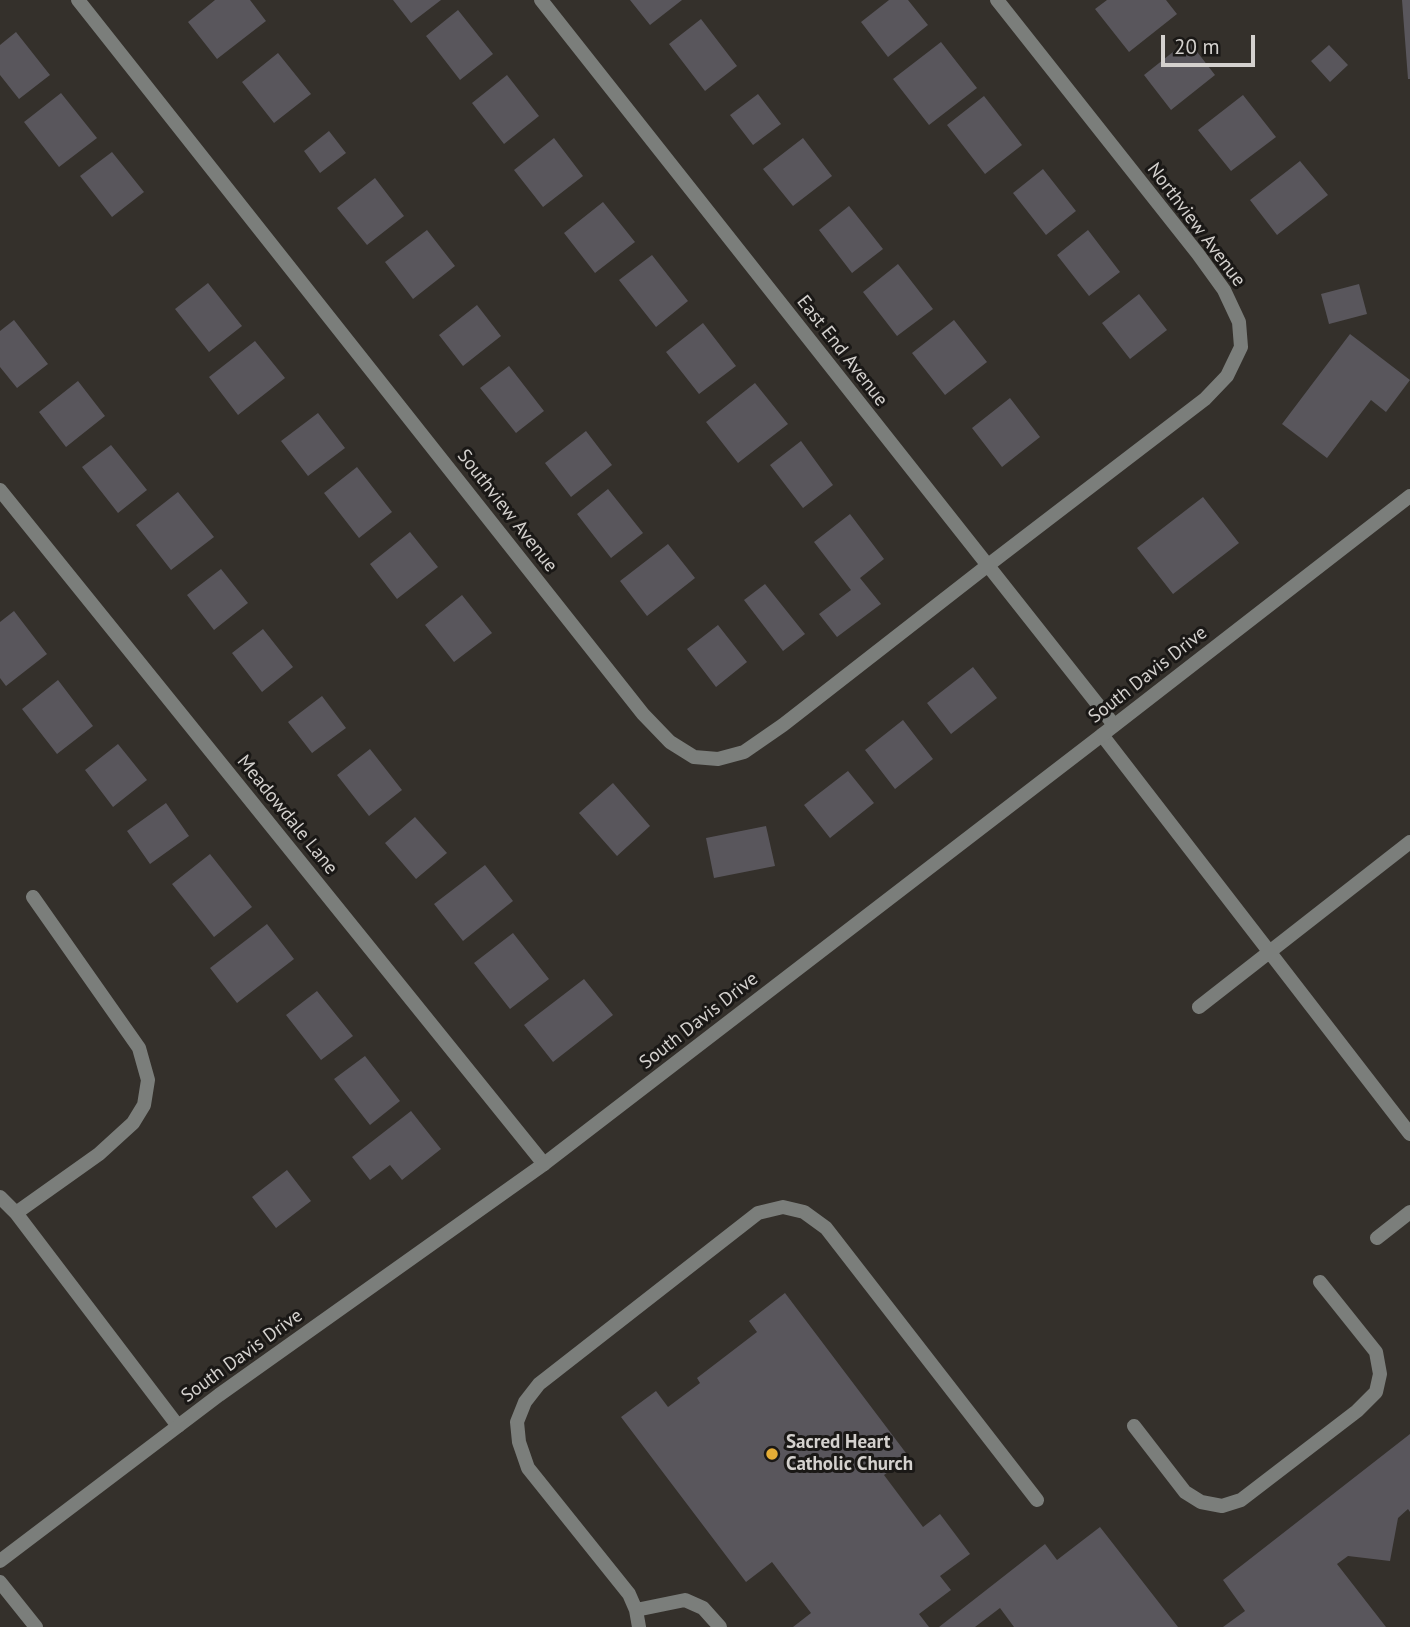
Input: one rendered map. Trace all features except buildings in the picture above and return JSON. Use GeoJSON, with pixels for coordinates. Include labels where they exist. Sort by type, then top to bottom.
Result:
{"type":"FeatureCollection","features":[{"type":"Feature","properties":{"kind":"street","name":"Southview Avenue"},"geometry":{"type":"LineString","coordinates":[[78,0],[643,714],[670,742],[694,757],[718,760],[744,752],[783,725],[987,566]]}},
{"type":"Feature","properties":{"kind":"street","name":"East End Avenue"},"geometry":{"type":"LineString","coordinates":[[541,0],[1114,725]]}},
{"type":"Feature","properties":{"kind":"street","name":"Northview Avenue"},"geometry":{"type":"LineString","coordinates":[[987,566],[1205,399],[1227,376],[1241,347],[1239,322],[1224,290],[996,0]]}},
{"type":"Feature","properties":{"kind":"street","name":"Meadowdale Lane"},"geometry":{"type":"LineString","coordinates":[[0,490],[544,1164]]}},
{"type":"Feature","properties":{"kind":"street","name":"South Davis Drive"},"geometry":{"type":"LineString","coordinates":[[0,1561],[219,1395],[544,1164],[1410,496]]}},
{"type":"Feature","properties":{"kind":"street"},"geometry":{"type":"LineString","coordinates":[[1102,735],[1410,1134]]}},
{"type":"Feature","properties":{"kind":"street"},"geometry":{"type":"LineString","coordinates":[[1199,1007],[1410,842]]}},
{"type":"Feature","properties":{"kind":"street"},"geometry":{"type":"LineString","coordinates":[[16,1213],[99,1154],[133,1123],[144,1105],[148,1080],[139,1048],[33,897]]}},
{"type":"Feature","properties":{"kind":"street"},"geometry":{"type":"LineString","coordinates":[[0,1197],[16,1213],[178,1426]]}},
{"type":"Feature","properties":{"kind":"street"},"geometry":{"type":"LineString","coordinates":[[639,1627],[629,1594],[528,1468],[519,1442],[517,1422],[525,1402],[539,1384],[758,1213],[783,1207],[804,1212],[826,1228],[1037,1500]]}},
{"type":"Feature","properties":{"kind":"street"},"geometry":{"type":"LineString","coordinates":[[1377,1238],[1410,1212]]}},
{"type":"Feature","properties":{"kind":"street"},"geometry":{"type":"LineString","coordinates":[[1134,1426],[1185,1492],[1201,1502],[1222,1506],[1241,1500],[1357,1411],[1376,1392],[1380,1374],[1376,1352],[1320,1282]]}},
{"type":"Feature","properties":{"kind":"street"},"geometry":{"type":"LineString","coordinates":[[0,1582],[36,1627]]}},
{"type":"Feature","properties":{"kind":"street"},"geometry":{"type":"LineString","coordinates":[[636,1611],[685,1600],[703,1608],[720,1627]]}},
{"type":"Feature","properties":{"kind":"place","name":"Sacred Heart Catholic Church"},"geometry":{"type":"Point","coordinates":[772,1454]}}]}
